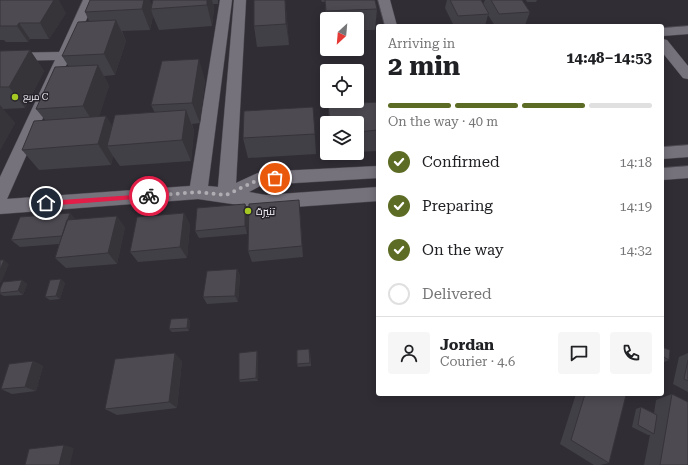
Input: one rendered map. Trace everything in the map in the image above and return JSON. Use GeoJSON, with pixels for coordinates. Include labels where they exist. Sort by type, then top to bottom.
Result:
{"type":"FeatureCollection","features":[{"type":"Feature","properties":{"kind":"street"},"geometry":{"type":"LineString","coordinates":[[0,196],[89,0]]}},
{"type":"Feature","properties":{"kind":"street"},"geometry":{"type":"LineString","coordinates":[[198,192],[226,0]]}},
{"type":"Feature","properties":{"kind":"street"},"geometry":{"type":"LineString","coordinates":[[226,195],[240,0]]}},
{"type":"Feature","properties":{"kind":"street"},"geometry":{"type":"LineString","coordinates":[[384,0],[391,24]]}},
{"type":"Feature","properties":{"kind":"street"},"geometry":{"type":"LineString","coordinates":[[664,32],[688,30]]}},
{"type":"Feature","properties":{"kind":"street"},"geometry":{"type":"LineString","coordinates":[[664,45],[688,75]]}},
{"type":"Feature","properties":{"kind":"street"},"geometry":{"type":"LineString","coordinates":[[0,57],[63,56]]}},
{"type":"Feature","properties":{"kind":"street"},"geometry":{"type":"LineString","coordinates":[[664,153],[688,151]]}},
{"type":"Feature","properties":{"kind":"street"},"geometry":{"type":"LineString","coordinates":[[226,195],[260,179],[376,172]]}},
{"type":"Feature","properties":{"kind":"street"},"geometry":{"type":"LineString","coordinates":[[664,174],[688,172]]}},
{"type":"Feature","properties":{"kind":"street"},"geometry":{"type":"LineString","coordinates":[[0,207],[198,192],[266,202],[376,194]]}},
{"type":"Feature","properties":{"kind":"building"},"geometry":{"type":"Polygon","coordinates":[[[0,0],[54,0],[40,23],[19,23],[17,26],[0,26],[0,0]]]}},
{"type":"Feature","properties":{"kind":"building"},"geometry":{"type":"Polygon","coordinates":[[[90,0],[144,0],[142,9],[85,12],[90,0]]]}},
{"type":"Feature","properties":{"kind":"building"},"geometry":{"type":"Polygon","coordinates":[[[153,0],[207,0],[207,5],[151,9],[153,0]]]}},
{"type":"Feature","properties":{"kind":"building"},"geometry":{"type":"Polygon","coordinates":[[[254,0],[285,0],[286,24],[254,26],[254,0]]]}},
{"type":"Feature","properties":{"kind":"building"},"geometry":{"type":"Polygon","coordinates":[[[325,0],[375,0],[377,9],[326,11],[325,0]]]}},
{"type":"Feature","properties":{"kind":"building"},"geometry":{"type":"Polygon","coordinates":[[[450,0],[481,0],[489,14],[458,16],[450,0]]]}},
{"type":"Feature","properties":{"kind":"building"},"geometry":{"type":"Polygon","coordinates":[[[491,0],[522,0],[530,12],[499,14],[491,0]]]}},
{"type":"Feature","properties":{"kind":"building"},"geometry":{"type":"Polygon","coordinates":[[[116,20],[104,54],[62,56],[78,22],[116,20]]]}},
{"type":"Feature","properties":{"kind":"building"},"geometry":{"type":"Polygon","coordinates":[[[30,50],[9,87],[0,87],[0,51],[30,50]]]}},
{"type":"Feature","properties":{"kind":"building"},"geometry":{"type":"Polygon","coordinates":[[[199,59],[192,103],[151,105],[162,61],[199,59]]]}},
{"type":"Feature","properties":{"kind":"building"},"geometry":{"type":"Polygon","coordinates":[[[98,65],[83,106],[36,109],[55,67],[98,65]]]}},
{"type":"Feature","properties":{"kind":"building"},"geometry":{"type":"Polygon","coordinates":[[[376,102],[376,130],[364,131],[364,116],[329,116],[328,108],[364,108],[364,103],[376,102]]]}},
{"type":"Feature","properties":{"kind":"building"},"geometry":{"type":"Polygon","coordinates":[[[313,107],[315,134],[243,138],[244,111],[313,107]]]}},
{"type":"Feature","properties":{"kind":"building"},"geometry":{"type":"Polygon","coordinates":[[[186,110],[182,140],[107,146],[115,115],[186,110]]]}},
{"type":"Feature","properties":{"kind":"building"},"geometry":{"type":"Polygon","coordinates":[[[106,116],[98,144],[22,150],[34,121],[106,116]]]}},
{"type":"Feature","properties":{"kind":"building"},"geometry":{"type":"Polygon","coordinates":[[[299,200],[302,246],[248,251],[249,204],[299,200]]]}},
{"type":"Feature","properties":{"kind":"building"},"geometry":{"type":"Polygon","coordinates":[[[245,204],[245,226],[195,231],[197,208],[245,204]]]}},
{"type":"Feature","properties":{"kind":"building"},"geometry":{"type":"Polygon","coordinates":[[[70,213],[62,236],[11,240],[20,217],[70,213]]]}},
{"type":"Feature","properties":{"kind":"building"},"geometry":{"type":"Polygon","coordinates":[[[184,213],[180,247],[130,252],[137,217],[184,213]]]}},
{"type":"Feature","properties":{"kind":"building"},"geometry":{"type":"Polygon","coordinates":[[[117,216],[108,253],[55,258],[67,220],[117,216]]]}},
{"type":"Feature","properties":{"kind":"building"},"geometry":{"type":"Polygon","coordinates":[[[0,260],[4,260],[0,270],[0,260]]]}},
{"type":"Feature","properties":{"kind":"building"},"geometry":{"type":"Polygon","coordinates":[[[237,269],[235,296],[203,297],[207,271],[237,269]]]}},
{"type":"Feature","properties":{"kind":"building"},"geometry":{"type":"Polygon","coordinates":[[[61,279],[56,296],[45,297],[50,280],[61,279]]]}},
{"type":"Feature","properties":{"kind":"building"},"geometry":{"type":"Polygon","coordinates":[[[22,280],[18,291],[0,293],[3,282],[22,280]]]}},
{"type":"Feature","properties":{"kind":"building"},"geometry":{"type":"Polygon","coordinates":[[[188,318],[187,328],[169,329],[171,319],[188,318]]]}},
{"type":"Feature","properties":{"kind":"building"},"geometry":{"type":"Polygon","coordinates":[[[664,348],[670,350],[669,360],[664,357],[664,348]]]}},
{"type":"Feature","properties":{"kind":"building"},"geometry":{"type":"Polygon","coordinates":[[[309,349],[310,363],[297,364],[297,350],[309,349]]]}},
{"type":"Feature","properties":{"kind":"building"},"geometry":{"type":"Polygon","coordinates":[[[257,351],[256,378],[239,380],[239,353],[257,351]]]}},
{"type":"Feature","properties":{"kind":"building"},"geometry":{"type":"Polygon","coordinates":[[[175,353],[169,402],[105,409],[115,359],[175,353]]]}},
{"type":"Feature","properties":{"kind":"building"},"geometry":{"type":"Polygon","coordinates":[[[688,360],[688,381],[684,379],[688,360]]]}},
{"type":"Feature","properties":{"kind":"building"},"geometry":{"type":"Polygon","coordinates":[[[33,361],[25,387],[1,389],[9,364],[33,361]]]}},
{"type":"Feature","properties":{"kind":"building"},"geometry":{"type":"Polygon","coordinates":[[[672,394],[688,402],[688,465],[660,465],[672,394]]]}},
{"type":"Feature","properties":{"kind":"building"},"geometry":{"type":"Polygon","coordinates":[[[584,396],[626,396],[609,463],[571,440],[584,396]]]}},
{"type":"Feature","properties":{"kind":"building"},"geometry":{"type":"Polygon","coordinates":[[[641,407],[657,415],[654,434],[638,425],[641,407]]]}},
{"type":"Feature","properties":{"kind":"building"},"geometry":{"type":"Polygon","coordinates":[[[64,445],[59,465],[25,465],[29,449],[64,445]]]}},
{"type":"Feature","properties":{"kind":"way so far"},"geometry":{"type":"LineString","coordinates":[[149,196],[198,192],[226,195],[260,179],[275,178]]}},
{"type":"Feature","properties":{"kind":"place","name":"مربع C"},"geometry":{"type":"Point","coordinates":[15,97]}},
{"type":"Feature","properties":{"kind":"place","name":"تنيرة"},"geometry":{"type":"Point","coordinates":[248,211]}},
{"type":"Feature","properties":{"kind":"route"},"geometry":{"type":"LineString","coordinates":[[46,203],[149,196]]}}]}
